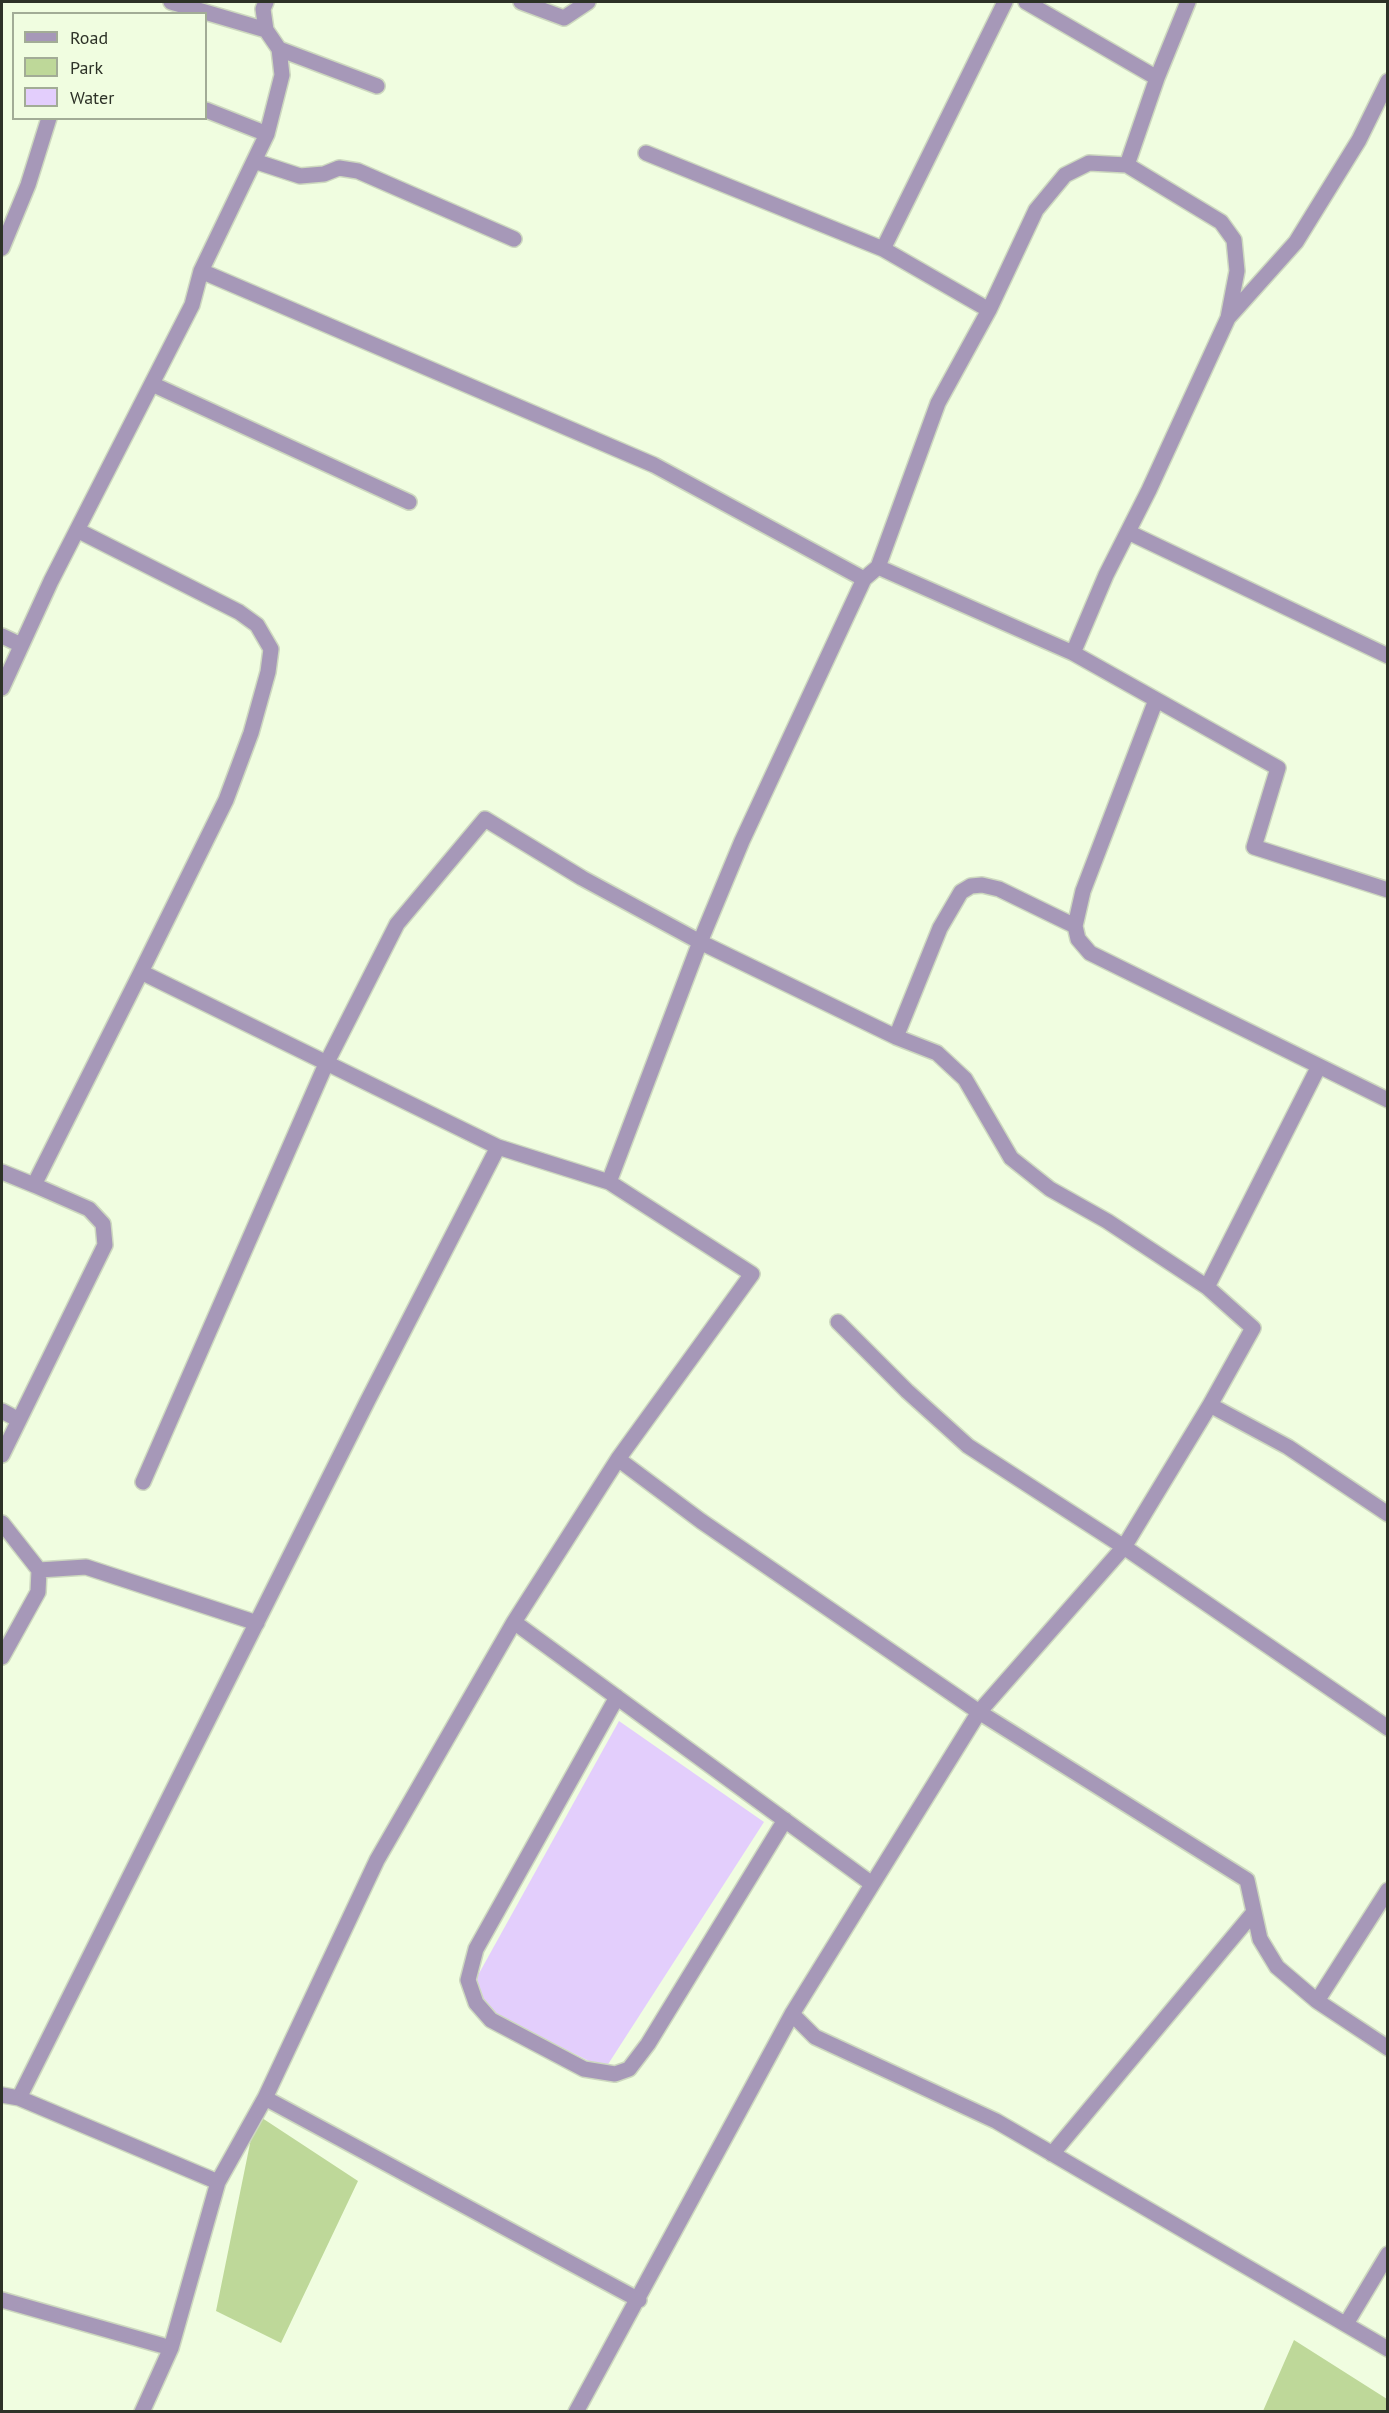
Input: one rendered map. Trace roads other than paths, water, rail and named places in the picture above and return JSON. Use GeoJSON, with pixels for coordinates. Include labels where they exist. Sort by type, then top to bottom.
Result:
{"type":"FeatureCollection","features":[{"type":"Feature","properties":{"kind":"street"},"geometry":{"type":"LineString","coordinates":[[171,2],[205,12]]}},
{"type":"Feature","properties":{"kind":"street"},"geometry":{"type":"LineString","coordinates":[[2,688],[77,530],[192,305],[201,271],[267,134],[282,75],[279,49],[266,30],[263,9],[266,2]]}},
{"type":"Feature","properties":{"kind":"street"},"geometry":{"type":"LineString","coordinates":[[521,2],[564,18],[588,2]]}},
{"type":"Feature","properties":{"kind":"street"},"geometry":{"type":"LineString","coordinates":[[883,249],[1005,2]]}},
{"type":"Feature","properties":{"kind":"street"},"geometry":{"type":"LineString","coordinates":[[1026,2],[1157,78]]}},
{"type":"Feature","properties":{"kind":"street"},"geometry":{"type":"LineString","coordinates":[[1127,165],[1157,78],[1188,2]]}},
{"type":"Feature","properties":{"kind":"street"},"geometry":{"type":"LineString","coordinates":[[207,13],[266,30]]}},
{"type":"Feature","properties":{"kind":"street"},"geometry":{"type":"LineString","coordinates":[[279,49],[377,86]]}},
{"type":"Feature","properties":{"kind":"street"},"geometry":{"type":"LineString","coordinates":[[1227,318],[1296,242],[1359,141],[1388,81]]}},
{"type":"Feature","properties":{"kind":"street"},"geometry":{"type":"LineString","coordinates":[[207,110],[267,134]]}},
{"type":"Feature","properties":{"kind":"street"},"geometry":{"type":"LineString","coordinates":[[2,248],[28,184],[48,120]]}},
{"type":"Feature","properties":{"kind":"street"},"geometry":{"type":"LineString","coordinates":[[646,153],[883,249],[988,310]]}},
{"type":"Feature","properties":{"kind":"street"},"geometry":{"type":"LineString","coordinates":[[254,162],[300,176],[324,174],[339,168],[357,171],[514,239]]}},
{"type":"Feature","properties":{"kind":"street"},"geometry":{"type":"LineString","coordinates":[[609,1182],[700,942],[742,841],[864,579],[878,567],[938,403],[988,310],[1036,210],[1065,175],[1089,163],[1127,165],[1221,222],[1234,240],[1237,271],[1227,318],[1073,653]]}},
{"type":"Feature","properties":{"kind":"street"},"geometry":{"type":"LineString","coordinates":[[201,271],[654,465],[864,579]]}},
{"type":"Feature","properties":{"kind":"street"},"geometry":{"type":"LineString","coordinates":[[152,384],[410,502]]}},
{"type":"Feature","properties":{"kind":"street"},"geometry":{"type":"LineString","coordinates":[[34,1185],[226,800],[251,733],[271,649],[257,625],[239,612],[77,530]]}},
{"type":"Feature","properties":{"kind":"street"},"geometry":{"type":"LineString","coordinates":[[1128,532],[1388,656]]}},
{"type":"Feature","properties":{"kind":"street"},"geometry":{"type":"LineString","coordinates":[[878,567],[1073,653],[1278,768],[1254,847],[1388,890]]}},
{"type":"Feature","properties":{"kind":"street"},"geometry":{"type":"LineString","coordinates":[[2,636],[21,645]]}},
{"type":"Feature","properties":{"kind":"street"},"geometry":{"type":"LineString","coordinates":[[1156,700],[1083,891],[1075,926],[1078,939],[1090,953],[1388,1100]]}},
{"type":"Feature","properties":{"kind":"street"},"geometry":{"type":"LineString","coordinates":[[143,1482],[326,1064],[397,924],[485,819],[582,878],[700,942],[896,1036],[937,1053],[965,1079],[1011,1158],[1050,1189],[1107,1221],[1207,1287],[1253,1328],[1210,1405],[1124,1547],[979,1712],[792,2014],[639,2300],[576,2412]]}},
{"type":"Feature","properties":{"kind":"street"},"geometry":{"type":"LineString","coordinates":[[896,1036],[940,928],[961,892],[971,886],[982,885],[999,889],[1075,926]]}},
{"type":"Feature","properties":{"kind":"street"},"geometry":{"type":"LineString","coordinates":[[141,972],[498,1147],[609,1182],[752,1274],[618,1459],[514,1622],[377,1860],[265,2098],[218,2182],[171,2348],[142,2412]]}},
{"type":"Feature","properties":{"kind":"street"},"geometry":{"type":"LineString","coordinates":[[1207,1287],[1319,1066]]}},
{"type":"Feature","properties":{"kind":"street"},"geometry":{"type":"LineString","coordinates":[[19,2098],[498,1147]]}},
{"type":"Feature","properties":{"kind":"street"},"geometry":{"type":"LineString","coordinates":[[2,1172],[89,1209],[104,1224],[105,1245],[2,1455]]}},
{"type":"Feature","properties":{"kind":"street"},"geometry":{"type":"LineString","coordinates":[[838,1322],[907,1391],[968,1446],[1124,1547],[1388,1728]]}},
{"type":"Feature","properties":{"kind":"street"},"geometry":{"type":"LineString","coordinates":[[1210,1405],[1288,1447],[1386,1508]]}},
{"type":"Feature","properties":{"kind":"street"},"geometry":{"type":"LineString","coordinates":[[2,1411],[19,1419]]}},
{"type":"Feature","properties":{"kind":"street"},"geometry":{"type":"LineString","coordinates":[[618,1459],[701,1521],[979,1712],[1247,1880],[1260,1939],[1277,1967],[1317,2001],[1388,2048]]}},
{"type":"Feature","properties":{"kind":"street"},"geometry":{"type":"LineString","coordinates":[[2,1522],[39,1570],[38,1592],[2,1657]]}},
{"type":"Feature","properties":{"kind":"street"},"geometry":{"type":"LineString","coordinates":[[39,1570],[86,1567],[257,1623]]}},
{"type":"Feature","properties":{"kind":"street"},"geometry":{"type":"LineString","coordinates":[[514,1622],[872,1884]]}},
{"type":"Feature","properties":{"kind":"street"},"geometry":{"type":"LineString","coordinates":[[616,1697],[476,1949],[468,1980],[476,2003],[490,2020],[584,2069],[615,2074],[628,2069],[648,2044],[785,1821]]}},
{"type":"Feature","properties":{"kind":"street"},"geometry":{"type":"LineString","coordinates":[[1317,2001],[1388,1890]]}},
{"type":"Feature","properties":{"kind":"street"},"geometry":{"type":"LineString","coordinates":[[1053,2154],[1254,1912]]}},
{"type":"Feature","properties":{"kind":"street"},"geometry":{"type":"LineString","coordinates":[[792,2014],[815,2037],[996,2121],[1388,2349]]}},
{"type":"Feature","properties":{"kind":"street"},"geometry":{"type":"LineString","coordinates":[[2,2095],[19,2098],[218,2182]]}},
{"type":"Feature","properties":{"kind":"street"},"geometry":{"type":"LineString","coordinates":[[265,2098],[639,2300]]}},
{"type":"Feature","properties":{"kind":"street"},"geometry":{"type":"LineString","coordinates":[[1346,2324],[1388,2254]]}},
{"type":"Feature","properties":{"kind":"street"},"geometry":{"type":"LineString","coordinates":[[2,2300],[171,2348]]}},
{"type":"Feature","properties":{"kind":"water"},"geometry":{"type":"Polygon","coordinates":[[[619,1721],[764,1822],[605,2069],[492,2013],[472,1986],[619,1721]]]}}]}
